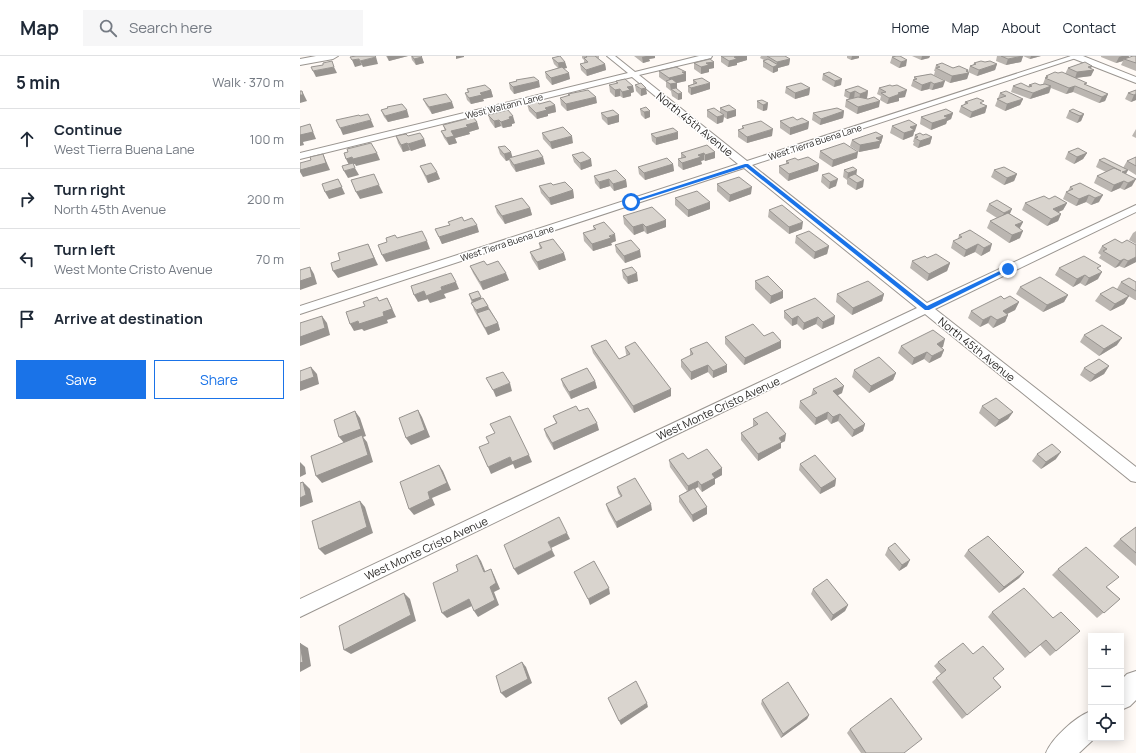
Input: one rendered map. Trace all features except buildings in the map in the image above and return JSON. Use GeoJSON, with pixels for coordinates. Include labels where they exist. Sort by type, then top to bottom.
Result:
{"type":"FeatureCollection","features":[{"type":"Feature","properties":{"kind":"main road"},"geometry":{"type":"LineString","coordinates":[[300,62],[333,56]]}},
{"type":"Feature","properties":{"kind":"street","name":"North 45th Avenue"},"geometry":{"type":"LineString","coordinates":[[612,56],[746,165],[1136,476]]}},
{"type":"Feature","properties":{"kind":"street","name":"West Waltann Lane"},"geometry":{"type":"LineString","coordinates":[[300,156],[708,56]]}},
{"type":"Feature","properties":{"kind":"street"},"geometry":{"type":"LineString","coordinates":[[1077,56],[1136,80]]}},
{"type":"Feature","properties":{"kind":"street","name":"West Tierra Buena Lane"},"geometry":{"type":"LineString","coordinates":[[300,310],[1077,56]]}},
{"type":"Feature","properties":{"kind":"street"},"geometry":{"type":"LineString","coordinates":[[1132,56],[1136,58]]}},
{"type":"Feature","properties":{"kind":"street","name":"West Monte Cristo Avenue"},"geometry":{"type":"LineString","coordinates":[[300,608],[1136,208]]}},
{"type":"Feature","properties":{"kind":"street"},"geometry":{"type":"LineString","coordinates":[[1124,694],[1136,683]]}},
{"type":"Feature","properties":{"kind":"street"},"geometry":{"type":"LineString","coordinates":[[1059,753],[1088,727]]}},
{"type":"Feature","properties":{"kind":"route"},"geometry":{"type":"LineString","coordinates":[[631,202],[746,165],[927,309],[1008,269]]}}]}
